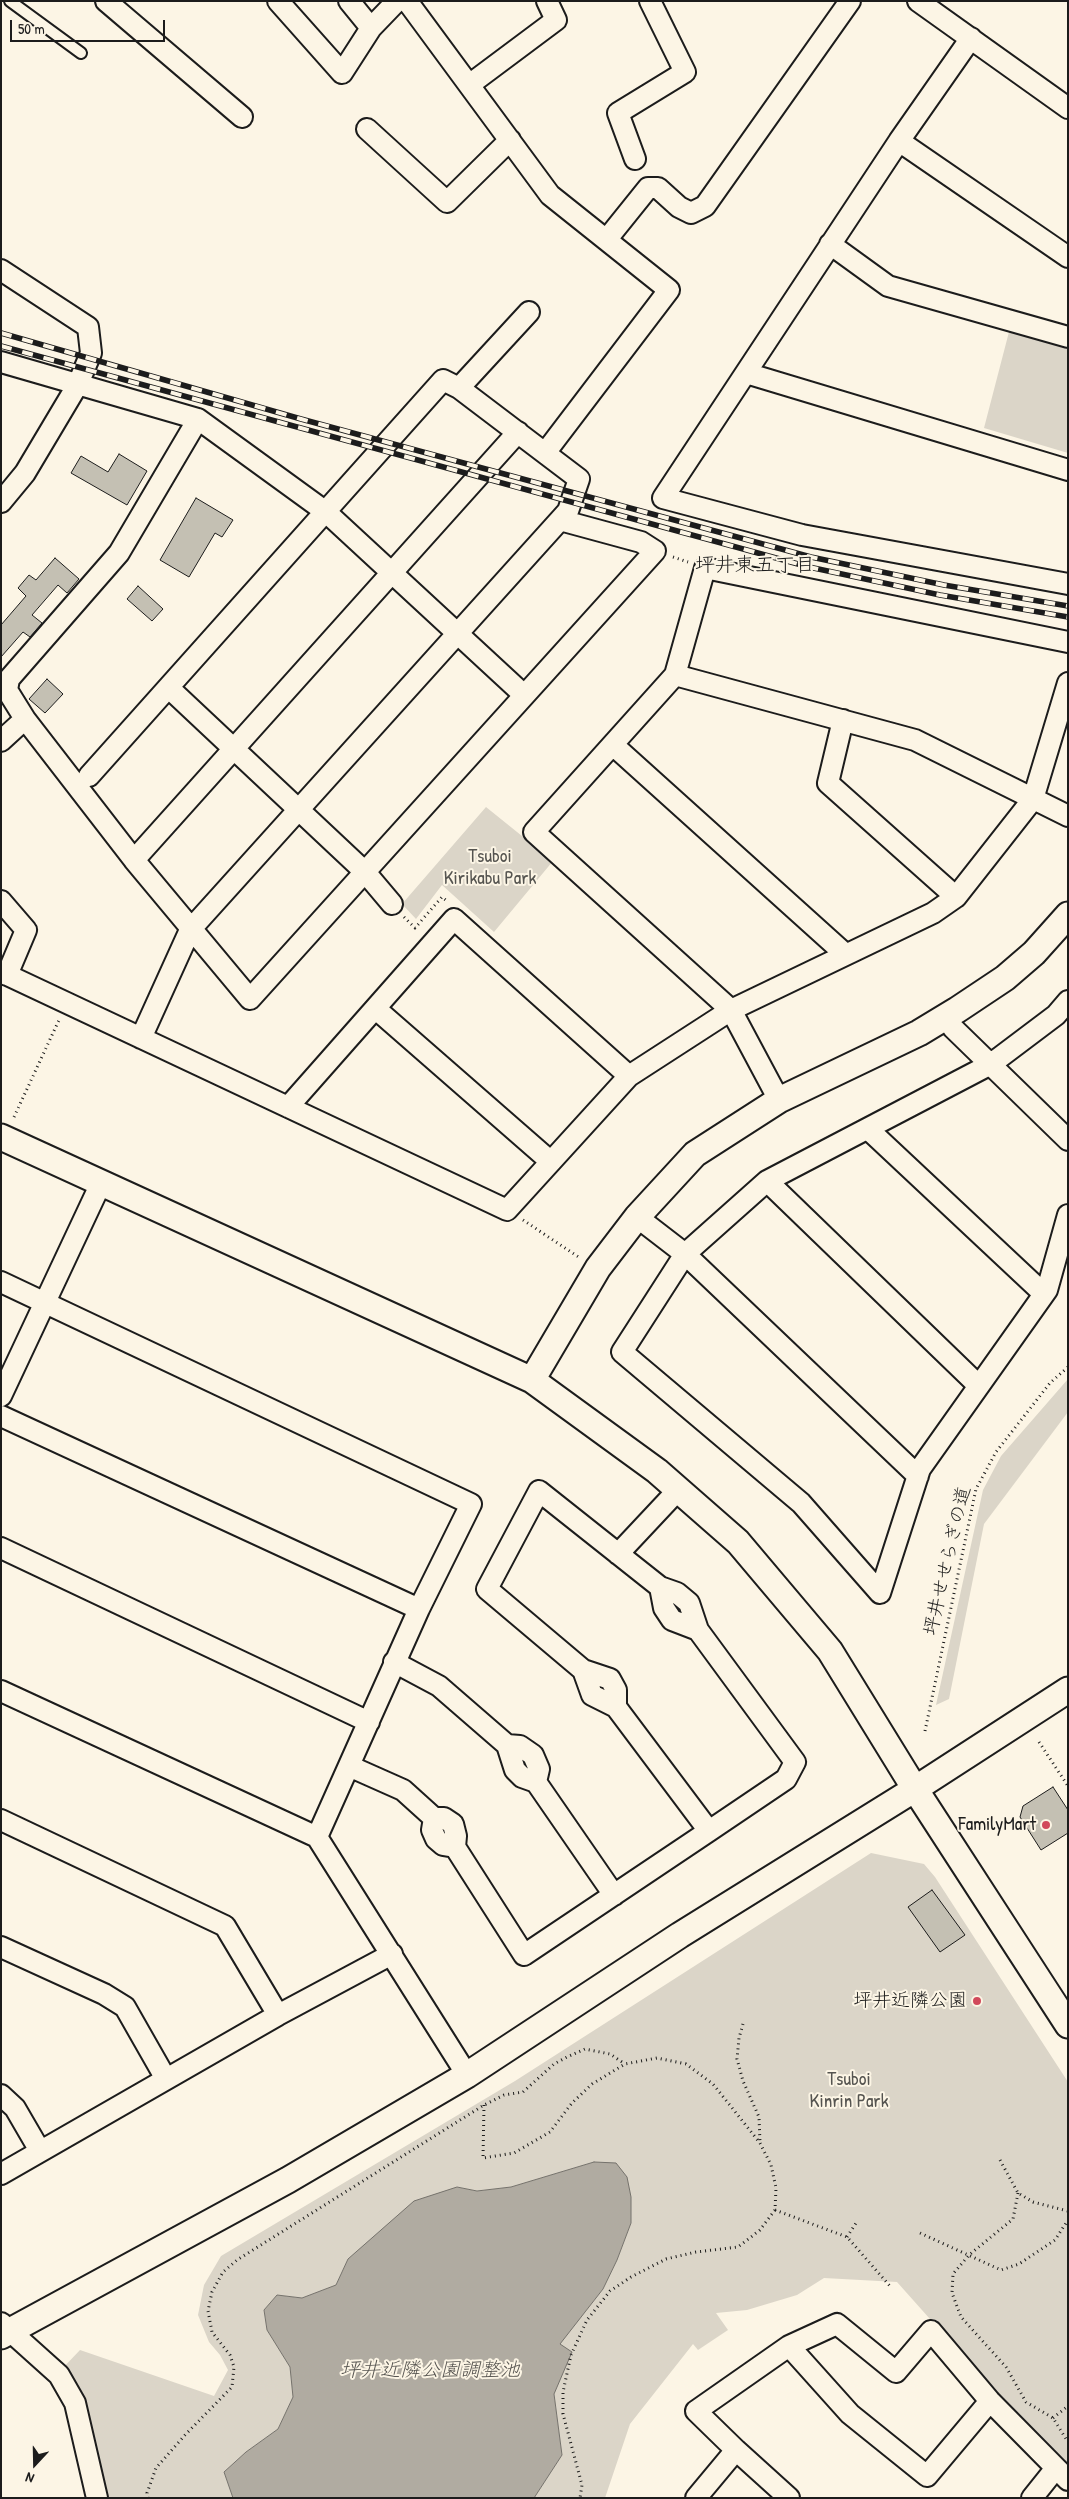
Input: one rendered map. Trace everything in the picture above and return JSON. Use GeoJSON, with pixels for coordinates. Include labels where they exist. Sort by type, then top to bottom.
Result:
{"type":"FeatureCollection","features":[{"type":"Feature","properties":{"kind":"street"},"geometry":{"type":"LineString","coordinates":[[106,1],[242,117]]}},
{"type":"Feature","properties":{"kind":"street"},"geometry":{"type":"LineString","coordinates":[[278,1],[342,73],[372,28],[397,1]]}},
{"type":"Feature","properties":{"kind":"street"},"geometry":{"type":"LineString","coordinates":[[349,1],[372,28]]}},
{"type":"Feature","properties":{"kind":"street"},"geometry":{"type":"LineString","coordinates":[[407,1],[550,194],[669,290],[545,452]]}},
{"type":"Feature","properties":{"kind":"street"},"geometry":{"type":"LineString","coordinates":[[469,84],[556,20],[547,1]]}},
{"type":"Feature","properties":{"kind":"street"},"geometry":{"type":"LineString","coordinates":[[635,159],[618,113],[685,72],[650,1]]}},
{"type":"Feature","properties":{"kind":"street"},"geometry":{"type":"LineString","coordinates":[[607,239],[648,188],[658,188],[679,208],[691,213],[705,206],[850,1]]}},
{"type":"Feature","properties":{"kind":"street"},"geometry":{"type":"LineString","coordinates":[[918,1],[1068,108]]}},
{"type":"Feature","properties":{"kind":"street"},"geometry":{"type":"LineString","coordinates":[[971,38],[830,244],[663,498],[802,535],[1068,584]]}},
{"type":"Feature","properties":{"kind":"street"},"geometry":{"type":"LineString","coordinates":[[367,130],[447,202],[510,140]]}},
{"type":"Feature","properties":{"kind":"street"},"geometry":{"type":"LineString","coordinates":[[899,141],[1068,257]]}},
{"type":"Feature","properties":{"kind":"street"},"geometry":{"type":"LineString","coordinates":[[830,244],[888,286],[1068,337]]}},
{"type":"Feature","properties":{"kind":"street"},"geometry":{"type":"LineString","coordinates":[[1,270],[88,327],[92,353],[78,384],[25,473],[1,502]]}},
{"type":"Feature","properties":{"kind":"street"},"geometry":{"type":"LineString","coordinates":[[460,388],[529,312]]}},
{"type":"Feature","properties":{"kind":"street"},"geometry":{"type":"LineString","coordinates":[[1,362],[198,419],[326,512],[524,695]]}},
{"type":"Feature","properties":{"kind":"street"},"geometry":{"type":"LineString","coordinates":[[746,373],[1068,470]]}},
{"type":"Feature","properties":{"kind":"street"},"geometry":{"type":"LineString","coordinates":[[89,776],[443,380],[460,388],[579,479],[568,511],[190,930],[141,1038]]}},
{"type":"Feature","properties":{"kind":"street"},"geometry":{"type":"LineString","coordinates":[[198,419],[119,553],[9,679],[7,690],[25,719],[134,860],[190,930],[250,999],[655,551],[641,542],[560,520]]}},
{"type":"Feature","properties":{"kind":"street"},"geometry":{"type":"LineString","coordinates":[[134,860],[518,432]]}},
{"type":"Feature","properties":{"kind":"street"},"geometry":{"type":"LineString","coordinates":[[779,1100],[731,1010],[534,832],[675,675],[705,568],[1068,642]]}},
{"type":"Feature","properties":{"kind":"street"},"geometry":{"type":"LineString","coordinates":[[675,675],[915,740],[1068,816]]}},
{"type":"Feature","properties":{"kind":"street"},"geometry":{"type":"LineString","coordinates":[[1,901],[26,930],[4,974],[507,1210],[629,1076],[731,1010],[933,913],[956,897],[1033,799],[1068,683]]}},
{"type":"Feature","properties":{"kind":"street"},"geometry":{"type":"LineString","coordinates":[[169,688],[365,872],[392,904]]}},
{"type":"Feature","properties":{"kind":"street"},"geometry":{"type":"LineString","coordinates":[[1,740],[25,719]]}},
{"type":"Feature","properties":{"kind":"street"},"geometry":{"type":"LineString","coordinates":[[844,720],[828,783],[956,897]]}},
{"type":"Feature","properties":{"kind":"street"},"geometry":{"type":"LineString","coordinates":[[613,745],[845,954]]}},
{"type":"Feature","properties":{"kind":"street"},"geometry":{"type":"LineString","coordinates":[[532,1380],[598,1268],[637,1217],[695,1154],[779,1100],[920,1033],[946,1017],[1005,978],[1034,953],[1068,916]]}},
{"type":"Feature","properties":{"kind":"street"},"geometry":{"type":"LineString","coordinates":[[288,1107],[454,919],[629,1076]]}},
{"type":"Feature","properties":{"kind":"street"},"geometry":{"type":"LineString","coordinates":[[1068,1001],[1056,1016],[991,1064],[767,1181],[685,1254],[622,1352],[800,1503],[880,1593],[920,1469],[1047,1290],[1068,1214]]}},
{"type":"Feature","properties":{"kind":"street"},"geometry":{"type":"LineString","coordinates":[[376,1008],[550,1162]]}},
{"type":"Feature","properties":{"kind":"street"},"geometry":{"type":"LineString","coordinates":[[946,1017],[953,1028],[1068,1140]]}},
{"type":"Feature","properties":{"kind":"street"},"geometry":{"type":"LineString","coordinates":[[8,1127],[101,1183],[532,1380],[657,1471],[738,1542],[830,1651],[915,1789],[1068,2025]]}},
{"type":"Feature","properties":{"kind":"street"},"geometry":{"type":"LineString","coordinates":[[868,1129],[1044,1294]]}},
{"type":"Feature","properties":{"kind":"street"},"geometry":{"type":"LineString","coordinates":[[767,1181],[979,1386]]}},
{"type":"Feature","properties":{"kind":"street"},"geometry":{"type":"LineString","coordinates":[[1,1396],[101,1183]]}},
{"type":"Feature","properties":{"kind":"street"},"geometry":{"type":"LineString","coordinates":[[637,1217],[685,1254],[918,1476]]}},
{"type":"Feature","properties":{"kind":"street"},"geometry":{"type":"LineString","coordinates":[[1,1282],[471,1504],[394,1662],[317,1837]]}},
{"type":"Feature","properties":{"kind":"street"},"geometry":{"type":"LineString","coordinates":[[1,1416],[419,1609]]}},
{"type":"Feature","properties":{"kind":"street"},"geometry":{"type":"LineString","coordinates":[[618,1554],[678,1490]]}},
{"type":"Feature","properties":{"kind":"street"},"geometry":{"type":"LineString","coordinates":[[349,1766],[403,1790],[434,1818],[432,1830],[436,1839],[443,1845],[455,1847],[524,1956],[786,1779],[795,1762],[698,1630],[672,1620],[664,1608],[660,1587],[539,1491],[487,1589],[583,1670],[592,1696],[616,1707],[709,1831]]}},
{"type":"Feature","properties":{"kind":"street"},"geometry":{"type":"LineString","coordinates":[[1,1548],[369,1722]]}},
{"type":"Feature","properties":{"kind":"street"},"geometry":{"type":"LineString","coordinates":[[394,1662],[439,1686],[507,1745],[514,1770],[522,1777],[536,1782],[614,1895]]}},
{"type":"Feature","properties":{"kind":"street"},"geometry":{"type":"LineString","coordinates":[[97,2498],[75,2403],[59,2375],[4,2330],[288,2180],[467,2075],[680,1935],[915,1789],[1068,1690]]}},
{"type":"Feature","properties":{"kind":"street"},"geometry":{"type":"LineString","coordinates":[[1,1691],[317,1837],[467,2075]]}},
{"type":"Feature","properties":{"kind":"street"},"geometry":{"type":"LineString","coordinates":[[1,1820],[225,1926],[278,2015]]}},
{"type":"Feature","properties":{"kind":"street"},"geometry":{"type":"LineString","coordinates":[[1,1947],[104,1994],[125,2007],[166,2080]]}},
{"type":"Feature","properties":{"kind":"street"},"geometry":{"type":"LineString","coordinates":[[1,2174],[278,2015],[392,1954]]}},
{"type":"Feature","properties":{"kind":"street"},"geometry":{"type":"LineString","coordinates":[[1,2095],[15,2108],[40,2151]]}},
{"type":"Feature","properties":{"kind":"street"},"geometry":{"type":"LineString","coordinates":[[789,2498],[696,2411],[789,2346],[838,2324],[896,2372],[931,2331],[990,2401],[1062,2474],[1032,2498]]}},
{"type":"Feature","properties":{"kind":"street"},"geometry":{"type":"LineString","coordinates":[[789,2346],[850,2414],[927,2476],[990,2401]]}},
{"type":"Feature","properties":{"kind":"street"},"geometry":{"type":"LineString","coordinates":[[696,2498],[736,2450]]}},
{"type":"Feature","properties":{"kind":"lane"},"geometry":{"type":"LineString","coordinates":[[10,1],[81,53]]}},
{"type":"Feature","properties":{"kind":"path"},"geometry":{"type":"LineString","coordinates":[[655,551],[705,568]]}},
{"type":"Feature","properties":{"kind":"path"},"geometry":{"type":"LineString","coordinates":[[8,1127],[66,1003]]}},
{"type":"Feature","properties":{"kind":"path"},"geometry":{"type":"LineString","coordinates":[[507,1210],[587,1262]]}},
{"type":"Feature","properties":{"kind":"path","name":"坪井せせらぎの道"},"geometry":{"type":"LineString","coordinates":[[925,1731],[976,1488],[996,1452],[1050,1383],[1068,1367]]}},
{"type":"Feature","properties":{"kind":"path"},"geometry":{"type":"LineString","coordinates":[[1038,1742],[1068,1786]]}},
{"type":"Feature","properties":{"kind":"path"},"geometry":{"type":"LineString","coordinates":[[743,2024],[739,2038],[737,2059],[743,2080],[759,2117],[760,2144]]}},
{"type":"Feature","properties":{"kind":"path"},"geometry":{"type":"LineString","coordinates":[[148,2498],[147,2493],[156,2468],[232,2387],[234,2367],[230,2355],[212,2332],[208,2311],[212,2292],[223,2272],[237,2260],[484,2105],[504,2095],[523,2092],[554,2064],[585,2050],[610,2054],[625,2064]]}},
{"type":"Feature","properties":{"kind":"path"},"geometry":{"type":"LineString","coordinates":[[484,2105],[484,2158],[514,2153],[550,2132],[572,2103],[592,2084],[625,2064],[657,2058],[686,2064],[714,2084],[760,2144],[773,2173],[776,2188],[775,2210],[760,2230],[738,2247],[696,2252],[666,2259],[631,2277],[610,2291],[587,2320],[571,2355],[563,2392],[564,2414],[582,2485],[580,2498]]}},
{"type":"Feature","properties":{"kind":"path"},"geometry":{"type":"LineString","coordinates":[[1000,2160],[1018,2193],[1033,2202],[1068,2211]]}},
{"type":"Feature","properties":{"kind":"path"},"geometry":{"type":"LineString","coordinates":[[1018,2193],[1013,2220],[969,2255],[953,2274],[952,2293],[960,2317],[1006,2367],[1026,2402],[1053,2418],[1068,2442]]}},
{"type":"Feature","properties":{"kind":"path"},"geometry":{"type":"LineString","coordinates":[[775,2210],[847,2237],[890,2286]]}},
{"type":"Feature","properties":{"kind":"path"},"geometry":{"type":"LineString","coordinates":[[920,2233],[1001,2270],[1019,2264],[1055,2240],[1068,2220]]}},
{"type":"Feature","properties":{"kind":"path"},"geometry":{"type":"LineString","coordinates":[[847,2237],[856,2223]]}},
{"type":"Feature","properties":{"kind":"path"},"geometry":{"type":"LineString","coordinates":[[1053,2418],[1068,2406]]}},
{"type":"Feature","properties":{"kind":"green space"},"geometry":{"type":"Polygon","coordinates":[[[1010,328],[1068,347],[1068,453],[984,428],[1010,328]]]}},
{"type":"Feature","properties":{"kind":"green space","name":"Tsuboi Kirikabu Park"},"geometry":{"type":"Polygon","coordinates":[[[486,807],[553,861],[494,932],[442,885],[416,919],[402,904],[486,807]]]}},
{"type":"Feature","properties":{"kind":"green space"},"geometry":{"type":"Polygon","coordinates":[[[1068,1379],[1068,1412],[984,1524],[949,1699],[936,1705],[983,1490],[1001,1456],[1068,1379]]]}},
{"type":"Feature","properties":{"kind":"green space","name":"Tsuboi Kinrin Park"},"geometry":{"type":"Polygon","coordinates":[[[871,1853],[924,1864],[935,1877],[1068,2082],[1068,2474],[897,2282],[824,2278],[797,2295],[747,2310],[716,2313],[728,2330],[698,2350],[693,2344],[630,2424],[605,2498],[534,2498],[562,2455],[554,2394],[560,2377],[559,2344],[603,2289],[617,2260],[631,2223],[594,2162],[511,2187],[477,2191],[457,2187],[348,2259],[336,2285],[302,2298],[277,2295],[264,2310],[267,2330],[290,2367],[293,2397],[278,2429],[246,2452],[224,2472],[233,2498],[109,2498],[60,2371],[80,2350],[214,2396],[228,2370],[220,2355],[209,2342],[198,2315],[204,2285],[221,2256],[515,2081],[871,1853]]]}},
{"type":"Feature","properties":{"kind":"water","name":"坪井近隣公園調整池"},"geometry":{"type":"Polygon","coordinates":[[[594,2162],[616,2163],[627,2177],[631,2197],[631,2223],[617,2260],[603,2289],[560,2344],[572,2352],[554,2394],[562,2455],[534,2498],[233,2498],[224,2472],[246,2452],[278,2429],[293,2397],[290,2367],[267,2330],[264,2310],[277,2295],[302,2298],[336,2285],[348,2259],[414,2201],[457,2187],[477,2191],[511,2187],[594,2162]]]}},
{"type":"Feature","properties":{"kind":"building"},"geometry":{"type":"Polygon","coordinates":[[[119,454],[147,471],[127,505],[71,473],[81,456],[108,472],[119,454]]]}},
{"type":"Feature","properties":{"kind":"building"},"geometry":{"type":"Polygon","coordinates":[[[196,498],[233,520],[222,537],[215,533],[189,577],[160,560],[196,498]]]}},
{"type":"Feature","properties":{"kind":"building"},"geometry":{"type":"Polygon","coordinates":[[[55,558],[79,579],[67,593],[58,585],[32,615],[42,623],[30,637],[23,632],[1,657],[1,625],[26,596],[18,588],[29,575],[36,580],[55,558]]]}},
{"type":"Feature","properties":{"kind":"building"},"geometry":{"type":"Polygon","coordinates":[[[138,586],[163,609],[152,621],[127,599],[138,586]]]}},
{"type":"Feature","properties":{"kind":"building"},"geometry":{"type":"Polygon","coordinates":[[[47,679],[63,694],[45,713],[29,699],[47,679]]]}},
{"type":"Feature","properties":{"kind":"building","name":"FamilyMart"},"geometry":{"type":"Polygon","coordinates":[[[1053,1787],[1068,1810],[1068,1833],[1041,1850],[1020,1817],[1023,1806],[1053,1787]]]}},
{"type":"Feature","properties":{"kind":"building"},"geometry":{"type":"Polygon","coordinates":[[[932,1890],[965,1935],[940,1952],[908,1907],[932,1890]]]}},
{"type":"Feature","properties":{"kind":"railway"},"geometry":{"type":"LineString","coordinates":[[1,333],[301,419],[811,557],[944,585],[1068,606]]}},
{"type":"Feature","properties":{"kind":"railway"},"geometry":{"type":"LineString","coordinates":[[1,346],[809,567],[940,595],[1068,617]]}},
{"type":"Feature","properties":{"kind":"place","name":"FamilyMart"},"geometry":{"type":"Point","coordinates":[1046,1825]}},
{"type":"Feature","properties":{"kind":"place","name":"坪井近隣公園"},"geometry":{"type":"Point","coordinates":[977,2001]}},
{"type":"Feature","properties":{"kind":"district","name":"坪井東五丁目"},"geometry":{"type":"Point","coordinates":[755,566]}}]}
